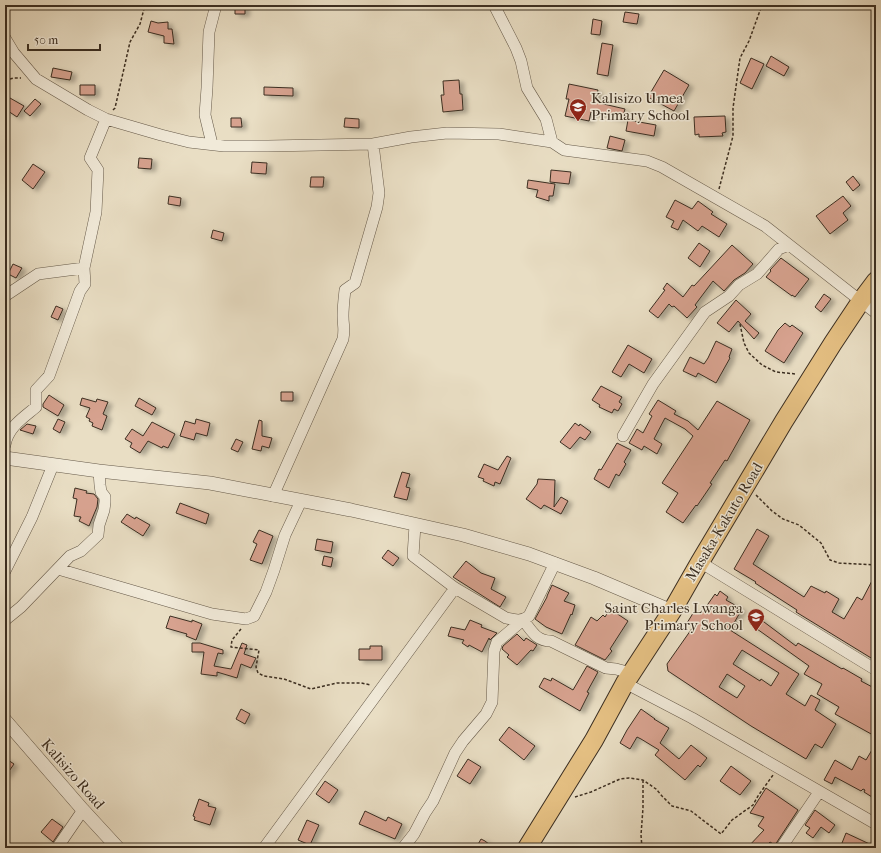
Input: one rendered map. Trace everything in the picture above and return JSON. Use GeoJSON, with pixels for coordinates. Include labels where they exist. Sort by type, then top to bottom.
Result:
{"type":"FeatureCollection","features":[{"type":"Feature","properties":{"kind":"highway","name":"Masaka-Kakuto Road"},"geometry":{"type":"LineString","coordinates":[[527,848],[594,740],[628,678],[672,611],[809,382],[860,301],[876,281]]}},
{"type":"Feature","properties":{"kind":"street"},"geometry":{"type":"LineString","coordinates":[[212,144],[205,115],[209,32],[216,5]]}},
{"type":"Feature","properties":{"kind":"street"},"geometry":{"type":"LineString","coordinates":[[494,5],[516,48],[521,61],[527,88],[546,119],[552,142]]}},
{"type":"Feature","properties":{"kind":"street"},"geometry":{"type":"LineString","coordinates":[[5,38],[14,53],[36,79],[88,110],[106,119],[189,142],[268,146],[373,144],[411,137],[447,133],[499,134],[552,142],[564,150],[647,161],[662,167],[765,226],[876,313]]}},
{"type":"Feature","properties":{"kind":"street"},"geometry":{"type":"LineString","coordinates":[[5,445],[6,437],[14,425],[36,407],[36,390],[49,376],[80,291],[85,284],[84,268],[96,212],[98,170],[90,158],[106,119]]}},
{"type":"Feature","properties":{"kind":"street"},"geometry":{"type":"LineString","coordinates":[[274,496],[344,339],[345,328],[343,318],[343,301],[345,290],[355,283],[377,206],[379,193],[373,144]]}},
{"type":"Feature","properties":{"kind":"street"},"geometry":{"type":"LineString","coordinates":[[622,436],[653,384],[705,312],[728,296],[739,285],[757,274],[774,252],[789,245]]}},
{"type":"Feature","properties":{"kind":"street"},"geometry":{"type":"LineString","coordinates":[[5,296],[38,274],[84,268]]}},
{"type":"Feature","properties":{"kind":"street"},"geometry":{"type":"LineString","coordinates":[[5,458],[99,471],[210,483],[351,510],[502,546],[555,563],[672,611]]}},
{"type":"Feature","properties":{"kind":"street"},"geometry":{"type":"LineString","coordinates":[[5,571],[32,517],[53,465]]}},
{"type":"Feature","properties":{"kind":"street"},"geometry":{"type":"LineString","coordinates":[[6,619],[21,607],[70,556],[80,551],[98,535],[105,502],[105,497],[100,486],[99,471]]}},
{"type":"Feature","properties":{"kind":"street"},"geometry":{"type":"LineString","coordinates":[[58,569],[212,614],[246,619],[254,616],[266,592],[285,535],[301,501]]}},
{"type":"Feature","properties":{"kind":"street"},"geometry":{"type":"LineString","coordinates":[[415,525],[413,556],[455,588],[506,618],[523,620]]}},
{"type":"Feature","properties":{"kind":"street"},"geometry":{"type":"LineString","coordinates":[[700,562],[876,670]]}},
{"type":"Feature","properties":{"kind":"street"},"geometry":{"type":"LineString","coordinates":[[403,848],[414,834],[433,801],[455,752],[462,741],[489,709],[492,702],[494,651],[497,642],[529,616],[555,563]]}},
{"type":"Feature","properties":{"kind":"street"},"geometry":{"type":"LineString","coordinates":[[264,848],[455,588]]}},
{"type":"Feature","properties":{"kind":"street"},"geometry":{"type":"LineString","coordinates":[[5,607],[6,619]]}},
{"type":"Feature","properties":{"kind":"street"},"geometry":{"type":"LineString","coordinates":[[523,620],[538,638],[543,641],[551,641],[606,668],[616,669],[692,718],[876,824]]}},
{"type":"Feature","properties":{"kind":"street","name":"Kalisizo Road"},"geometry":{"type":"LineString","coordinates":[[5,720],[118,848]]}},
{"type":"Feature","properties":{"kind":"street"},"geometry":{"type":"LineString","coordinates":[[781,848],[820,792]]}},
{"type":"Feature","properties":{"kind":"street"},"geometry":{"type":"LineString","coordinates":[[57,848],[83,810]]}},
{"type":"Feature","properties":{"kind":"path"},"geometry":{"type":"LineString","coordinates":[[106,119],[115,108],[130,42],[140,24],[145,5]]}},
{"type":"Feature","properties":{"kind":"path"},"geometry":{"type":"LineString","coordinates":[[716,198],[733,136],[733,108],[740,58],[749,41],[762,5]]}},
{"type":"Feature","properties":{"kind":"path"},"geometry":{"type":"LineString","coordinates":[[5,80],[14,78],[36,79]]}},
{"type":"Feature","properties":{"kind":"path"},"geometry":{"type":"LineString","coordinates":[[740,324],[744,343],[749,353],[762,365],[776,372],[796,374],[809,382]]}},
{"type":"Feature","properties":{"kind":"path"},"geometry":{"type":"LineString","coordinates":[[746,485],[772,511],[783,519],[799,524],[821,543],[830,560],[839,563],[876,565]]}},
{"type":"Feature","properties":{"kind":"path"},"geometry":{"type":"LineString","coordinates":[[254,616],[235,635],[232,640],[231,647],[259,650],[256,667],[258,673],[264,676],[284,679],[311,689],[337,682],[361,683],[382,688]]}},
{"type":"Feature","properties":{"kind":"path"},"geometry":{"type":"LineString","coordinates":[[559,797],[575,797],[591,792],[620,779],[629,778],[644,780],[656,789],[672,806],[691,811],[722,834],[732,820],[753,805],[778,768]]}},
{"type":"Feature","properties":{"kind":"path"},"geometry":{"type":"LineString","coordinates":[[642,848],[641,835],[644,808],[644,780]]}},
{"type":"Feature","properties":{"kind":"building"},"geometry":{"type":"Polygon","coordinates":[[[235,5],[245,5],[245,14],[235,14],[235,5]]]}},
{"type":"Feature","properties":{"kind":"building"},"geometry":{"type":"Polygon","coordinates":[[[625,12],[639,14],[637,24],[623,22],[625,12]]]}},
{"type":"Feature","properties":{"kind":"building"},"geometry":{"type":"Polygon","coordinates":[[[593,19],[602,21],[600,35],[591,34],[593,19]]]}},
{"type":"Feature","properties":{"kind":"building"},"geometry":{"type":"Polygon","coordinates":[[[151,21],[158,23],[168,22],[168,29],[172,29],[174,44],[164,43],[164,36],[148,32],[151,21]]]}},
{"type":"Feature","properties":{"kind":"building"},"geometry":{"type":"Polygon","coordinates":[[[602,43],[613,45],[608,76],[597,74],[602,43]]]}},
{"type":"Feature","properties":{"kind":"building"},"geometry":{"type":"Polygon","coordinates":[[[771,56],[789,67],[784,76],[766,66],[771,56]]]}},
{"type":"Feature","properties":{"kind":"building"},"geometry":{"type":"Polygon","coordinates":[[[751,58],[764,64],[752,89],[740,83],[751,58]]]}},
{"type":"Feature","properties":{"kind":"building"},"geometry":{"type":"Polygon","coordinates":[[[53,68],[72,72],[70,80],[51,77],[53,68]]]}},
{"type":"Feature","properties":{"kind":"building"},"geometry":{"type":"Polygon","coordinates":[[[664,70],[689,85],[674,111],[648,97],[664,70]]]}},
{"type":"Feature","properties":{"kind":"building"},"geometry":{"type":"Polygon","coordinates":[[[459,80],[463,110],[443,112],[441,95],[444,95],[443,81],[459,80]]]}},
{"type":"Feature","properties":{"kind":"building"},"geometry":{"type":"Polygon","coordinates":[[[569,84],[598,90],[595,102],[625,109],[622,119],[591,112],[589,121],[565,116],[569,99],[566,99],[569,84]]]}},
{"type":"Feature","properties":{"kind":"building"},"geometry":{"type":"Polygon","coordinates":[[[80,85],[95,85],[95,95],[80,95],[80,85]]]}},
{"type":"Feature","properties":{"kind":"building"},"geometry":{"type":"Polygon","coordinates":[[[264,87],[293,88],[293,96],[264,95],[264,87]]]}},
{"type":"Feature","properties":{"kind":"building"},"geometry":{"type":"Polygon","coordinates":[[[10,98],[24,106],[17,117],[5,109],[5,106],[10,98]]]}},
{"type":"Feature","properties":{"kind":"building"},"geometry":{"type":"Polygon","coordinates":[[[35,99],[41,104],[30,116],[24,111],[35,99]]]}},
{"type":"Feature","properties":{"kind":"building"},"geometry":{"type":"Polygon","coordinates":[[[725,116],[726,132],[722,133],[723,136],[699,137],[699,134],[695,135],[694,117],[725,116]]]}},
{"type":"Feature","properties":{"kind":"building"},"geometry":{"type":"Polygon","coordinates":[[[231,118],[241,118],[242,127],[231,127],[231,118]]]}},
{"type":"Feature","properties":{"kind":"building"},"geometry":{"type":"Polygon","coordinates":[[[345,118],[359,119],[359,128],[344,127],[345,118]]]}},
{"type":"Feature","properties":{"kind":"building"},"geometry":{"type":"Polygon","coordinates":[[[628,120],[656,125],[654,136],[626,131],[628,120]]]}},
{"type":"Feature","properties":{"kind":"building"},"geometry":{"type":"Polygon","coordinates":[[[610,136],[625,140],[622,151],[607,148],[610,136]]]}},
{"type":"Feature","properties":{"kind":"building"},"geometry":{"type":"Polygon","coordinates":[[[139,158],[152,159],[151,169],[138,168],[139,158]]]}},
{"type":"Feature","properties":{"kind":"building"},"geometry":{"type":"Polygon","coordinates":[[[252,162],[267,163],[266,174],[251,173],[252,162]]]}},
{"type":"Feature","properties":{"kind":"building"},"geometry":{"type":"Polygon","coordinates":[[[33,164],[45,172],[33,189],[22,180],[33,164]]]}},
{"type":"Feature","properties":{"kind":"building"},"geometry":{"type":"Polygon","coordinates":[[[551,170],[571,172],[569,184],[550,182],[551,170]]]}},
{"type":"Feature","properties":{"kind":"building"},"geometry":{"type":"Polygon","coordinates":[[[853,176],[860,185],[853,191],[846,182],[853,176]]]}},
{"type":"Feature","properties":{"kind":"building"},"geometry":{"type":"Polygon","coordinates":[[[311,177],[324,177],[323,187],[310,187],[311,177]]]}},
{"type":"Feature","properties":{"kind":"building"},"geometry":{"type":"Polygon","coordinates":[[[528,180],[555,184],[553,196],[549,196],[549,201],[536,197],[538,190],[527,188],[528,180]]]}},
{"type":"Feature","properties":{"kind":"building"},"geometry":{"type":"Polygon","coordinates":[[[169,196],[181,198],[180,206],[168,204],[169,196]]]}},
{"type":"Feature","properties":{"kind":"building"},"geometry":{"type":"Polygon","coordinates":[[[843,196],[851,206],[843,213],[848,220],[830,234],[816,216],[843,196]]]}},
{"type":"Feature","properties":{"kind":"building"},"geometry":{"type":"Polygon","coordinates":[[[675,200],[692,209],[698,201],[713,212],[711,214],[727,224],[719,237],[702,226],[698,231],[683,220],[678,230],[671,227],[674,221],[666,217],[675,200]]]}},
{"type":"Feature","properties":{"kind":"building"},"geometry":{"type":"Polygon","coordinates":[[[213,230],[224,233],[222,241],[211,238],[213,230]]]}},
{"type":"Feature","properties":{"kind":"building"},"geometry":{"type":"Polygon","coordinates":[[[699,243],[710,251],[700,267],[688,258],[699,243]]]}},
{"type":"Feature","properties":{"kind":"building"},"geometry":{"type":"Polygon","coordinates":[[[732,245],[753,264],[745,273],[734,280],[724,291],[713,281],[695,305],[697,307],[687,318],[674,306],[672,307],[669,304],[658,318],[649,311],[665,290],[663,289],[667,283],[683,297],[692,285],[694,286],[732,245]]]}},
{"type":"Feature","properties":{"kind":"building"},"geometry":{"type":"Polygon","coordinates":[[[781,258],[809,279],[795,297],[766,277],[781,258]]]}},
{"type":"Feature","properties":{"kind":"building"},"geometry":{"type":"Polygon","coordinates":[[[13,264],[22,268],[16,278],[8,274],[13,264]]]}},
{"type":"Feature","properties":{"kind":"building"},"geometry":{"type":"Polygon","coordinates":[[[824,294],[831,299],[821,312],[815,307],[824,294]]]}},
{"type":"Feature","properties":{"kind":"building"},"geometry":{"type":"Polygon","coordinates":[[[736,300],[751,314],[745,321],[759,333],[754,339],[738,321],[729,332],[717,323],[736,300]]]}},
{"type":"Feature","properties":{"kind":"building"},"geometry":{"type":"Polygon","coordinates":[[[56,306],[63,309],[58,320],[51,317],[56,306]]]}},
{"type":"Feature","properties":{"kind":"building"},"geometry":{"type":"Polygon","coordinates":[[[785,323],[790,327],[792,325],[803,333],[784,363],[765,351],[778,330],[785,323]]]}},
{"type":"Feature","properties":{"kind":"building"},"geometry":{"type":"Polygon","coordinates":[[[716,341],[732,349],[730,358],[716,383],[698,373],[696,377],[683,371],[690,357],[704,364],[716,341]]]}},
{"type":"Feature","properties":{"kind":"building"},"geometry":{"type":"Polygon","coordinates":[[[628,345],[652,359],[644,373],[629,364],[621,377],[612,372],[628,345]]]}},
{"type":"Feature","properties":{"kind":"building"},"geometry":{"type":"Polygon","coordinates":[[[601,386],[622,397],[619,402],[622,404],[618,411],[614,409],[612,413],[599,407],[600,405],[592,400],[601,386]]]}},
{"type":"Feature","properties":{"kind":"building"},"geometry":{"type":"Polygon","coordinates":[[[281,392],[293,392],[293,401],[281,401],[281,392]]]}},
{"type":"Feature","properties":{"kind":"building"},"geometry":{"type":"Polygon","coordinates":[[[49,395],[64,405],[58,416],[43,407],[43,404],[49,395]]]}},
{"type":"Feature","properties":{"kind":"building"},"geometry":{"type":"Polygon","coordinates":[[[82,398],[96,402],[97,399],[108,402],[103,414],[107,416],[102,430],[92,426],[93,423],[86,417],[90,408],[80,405],[82,398]]]}},
{"type":"Feature","properties":{"kind":"building"},"geometry":{"type":"Polygon","coordinates":[[[139,398],[156,408],[152,415],[135,406],[139,398]]]}},
{"type":"Feature","properties":{"kind":"building"},"geometry":{"type":"Polygon","coordinates":[[[658,400],[676,411],[674,414],[688,421],[698,430],[717,401],[750,420],[727,461],[725,460],[710,483],[712,484],[683,523],[666,512],[678,493],[662,483],[693,436],[685,429],[665,418],[654,439],[662,444],[657,454],[644,446],[642,450],[629,443],[637,429],[643,433],[652,416],[649,414],[658,400]]]}},
{"type":"Feature","properties":{"kind":"building"},"geometry":{"type":"Polygon","coordinates":[[[58,419],[65,422],[60,433],[53,429],[58,419]]]}},
{"type":"Feature","properties":{"kind":"building"},"geometry":{"type":"Polygon","coordinates":[[[196,419],[210,423],[207,436],[196,433],[194,440],[180,436],[185,421],[195,424],[196,419]]]}},
{"type":"Feature","properties":{"kind":"building"},"geometry":{"type":"Polygon","coordinates":[[[259,420],[262,421],[262,436],[272,438],[269,448],[262,446],[261,451],[252,449],[259,420]]]}},
{"type":"Feature","properties":{"kind":"building"},"geometry":{"type":"Polygon","coordinates":[[[152,422],[175,434],[168,448],[163,446],[162,448],[148,441],[140,453],[130,447],[132,443],[125,439],[132,429],[143,436],[152,422]]]}},
{"type":"Feature","properties":{"kind":"building"},"geometry":{"type":"Polygon","coordinates":[[[575,423],[579,426],[580,424],[591,432],[585,440],[580,437],[570,449],[560,442],[575,423]]]}},
{"type":"Feature","properties":{"kind":"building"},"geometry":{"type":"Polygon","coordinates":[[[27,424],[36,426],[33,434],[20,430],[27,424]]]}},
{"type":"Feature","properties":{"kind":"building"},"geometry":{"type":"Polygon","coordinates":[[[236,439],[243,442],[238,452],[231,449],[236,439]]]}},
{"type":"Feature","properties":{"kind":"building"},"geometry":{"type":"Polygon","coordinates":[[[617,443],[631,450],[624,462],[626,464],[619,476],[616,474],[609,488],[594,479],[617,443]]]}},
{"type":"Feature","properties":{"kind":"building"},"geometry":{"type":"Polygon","coordinates":[[[507,456],[511,458],[500,484],[495,482],[494,486],[478,477],[484,464],[498,470],[507,456]]]}},
{"type":"Feature","properties":{"kind":"building"},"geometry":{"type":"Polygon","coordinates":[[[402,472],[410,474],[406,487],[410,488],[407,500],[394,497],[402,472]]]}},
{"type":"Feature","properties":{"kind":"building"},"geometry":{"type":"Polygon","coordinates":[[[538,479],[555,480],[554,507],[561,497],[568,501],[561,514],[544,505],[541,509],[526,499],[537,484],[538,479]]]}},
{"type":"Feature","properties":{"kind":"building"},"geometry":{"type":"Polygon","coordinates":[[[75,488],[87,491],[86,493],[94,494],[98,499],[97,507],[89,526],[79,521],[81,517],[74,516],[77,499],[73,498],[75,488]]]}},
{"type":"Feature","properties":{"kind":"building"},"geometry":{"type":"Polygon","coordinates":[[[180,503],[209,514],[206,524],[176,513],[180,503]]]}},
{"type":"Feature","properties":{"kind":"building"},"geometry":{"type":"Polygon","coordinates":[[[127,514],[150,525],[143,536],[121,522],[127,514]]]}},
{"type":"Feature","properties":{"kind":"building"},"geometry":{"type":"Polygon","coordinates":[[[757,529],[769,536],[753,564],[804,597],[811,586],[825,593],[826,591],[839,599],[832,612],[844,619],[857,597],[862,600],[876,573],[876,661],[796,612],[797,610],[734,569],[757,529]]]}},
{"type":"Feature","properties":{"kind":"building"},"geometry":{"type":"Polygon","coordinates":[[[259,530],[273,536],[262,564],[250,560],[257,544],[253,542],[259,530]]]}},
{"type":"Feature","properties":{"kind":"building"},"geometry":{"type":"Polygon","coordinates":[[[317,539],[333,542],[331,553],[315,550],[317,539]]]}},
{"type":"Feature","properties":{"kind":"building"},"geometry":{"type":"Polygon","coordinates":[[[388,550],[399,558],[393,566],[382,558],[388,550]]]}},
{"type":"Feature","properties":{"kind":"building"},"geometry":{"type":"Polygon","coordinates":[[[324,556],[333,558],[331,567],[322,565],[324,556]]]}},
{"type":"Feature","properties":{"kind":"building"},"geometry":{"type":"Polygon","coordinates":[[[466,561],[481,573],[495,578],[491,589],[506,597],[500,607],[453,577],[466,561]]]}},
{"type":"Feature","properties":{"kind":"building"},"geometry":{"type":"Polygon","coordinates":[[[552,585],[569,593],[564,601],[575,605],[572,615],[571,614],[562,634],[546,627],[535,619],[552,585]]]}},
{"type":"Feature","properties":{"kind":"building"},"geometry":{"type":"Polygon","coordinates":[[[720,591],[728,597],[726,600],[742,609],[730,630],[799,674],[786,694],[805,706],[811,695],[820,700],[815,710],[836,724],[822,748],[815,744],[806,759],[751,726],[668,671],[667,664],[693,627],[687,623],[695,610],[701,614],[715,594],[717,596],[720,591]],[[742,650],[733,664],[771,686],[779,673],[742,650]],[[727,674],[719,687],[737,698],[745,686],[727,674]]]}},
{"type":"Feature","properties":{"kind":"building"},"geometry":{"type":"Polygon","coordinates":[[[610,609],[628,621],[610,649],[612,651],[605,660],[575,645],[591,617],[597,621],[603,615],[605,617],[610,609]]]}},
{"type":"Feature","properties":{"kind":"building"},"geometry":{"type":"Polygon","coordinates":[[[170,616],[192,622],[192,620],[202,624],[196,640],[186,636],[187,634],[166,628],[170,616]]]}},
{"type":"Feature","properties":{"kind":"building"},"geometry":{"type":"Polygon","coordinates":[[[756,616],[796,646],[798,643],[862,679],[861,681],[876,689],[876,730],[873,735],[835,714],[839,707],[817,694],[822,684],[804,674],[809,666],[750,624],[756,616]]]}},
{"type":"Feature","properties":{"kind":"building"},"geometry":{"type":"Polygon","coordinates":[[[470,620],[482,625],[481,627],[497,633],[490,640],[489,638],[482,652],[469,645],[468,647],[462,643],[464,640],[448,636],[451,627],[465,630],[470,620]]]}},
{"type":"Feature","properties":{"kind":"building"},"geometry":{"type":"Polygon","coordinates":[[[517,634],[524,641],[526,638],[537,645],[533,651],[531,650],[517,665],[507,657],[509,655],[502,649],[503,646],[517,634]]]}},
{"type":"Feature","properties":{"kind":"building"},"geometry":{"type":"Polygon","coordinates":[[[192,643],[200,643],[223,650],[223,654],[218,653],[214,666],[231,669],[242,643],[247,645],[244,654],[256,658],[251,668],[241,664],[237,678],[217,672],[217,676],[201,674],[204,652],[192,652],[192,643]]]}},
{"type":"Feature","properties":{"kind":"building"},"geometry":{"type":"Polygon","coordinates":[[[370,646],[382,646],[382,660],[359,660],[359,649],[370,649],[370,646]]]}},
{"type":"Feature","properties":{"kind":"building"},"geometry":{"type":"Polygon","coordinates":[[[587,666],[598,672],[587,692],[589,693],[580,711],[539,687],[544,678],[551,681],[552,678],[573,690],[587,666]]]}},
{"type":"Feature","properties":{"kind":"building"},"geometry":{"type":"Polygon","coordinates":[[[241,709],[250,714],[245,724],[236,719],[241,709]]]}},
{"type":"Feature","properties":{"kind":"building"},"geometry":{"type":"Polygon","coordinates":[[[641,709],[669,728],[660,743],[679,759],[691,745],[707,758],[700,767],[698,765],[685,780],[655,755],[659,750],[641,739],[637,737],[630,749],[620,743],[641,709]]]}},
{"type":"Feature","properties":{"kind":"building"},"geometry":{"type":"Polygon","coordinates":[[[509,727],[535,746],[524,760],[499,740],[509,727]]]}},
{"type":"Feature","properties":{"kind":"building"},"geometry":{"type":"Polygon","coordinates":[[[876,743],[876,790],[872,797],[864,792],[865,790],[863,789],[861,791],[835,777],[832,784],[824,780],[835,760],[852,770],[859,756],[866,760],[876,743]]]}},
{"type":"Feature","properties":{"kind":"building"},"geometry":{"type":"Polygon","coordinates":[[[5,758],[14,764],[5,777],[5,758]]]}},
{"type":"Feature","properties":{"kind":"building"},"geometry":{"type":"Polygon","coordinates":[[[468,759],[481,767],[470,784],[457,776],[468,759]]]}},
{"type":"Feature","properties":{"kind":"building"},"geometry":{"type":"Polygon","coordinates":[[[731,766],[751,781],[740,795],[720,781],[731,766]]]}},
{"type":"Feature","properties":{"kind":"building"},"geometry":{"type":"Polygon","coordinates":[[[325,781],[338,790],[329,803],[316,794],[325,781]]]}},
{"type":"Feature","properties":{"kind":"building"},"geometry":{"type":"Polygon","coordinates":[[[766,788],[798,810],[775,845],[770,842],[764,848],[747,848],[764,830],[758,826],[764,817],[750,813],[766,788]]]}},
{"type":"Feature","properties":{"kind":"building"},"geometry":{"type":"Polygon","coordinates":[[[199,799],[209,803],[208,806],[216,808],[210,825],[194,820],[195,817],[193,816],[199,799]]]}},
{"type":"Feature","properties":{"kind":"building"},"geometry":{"type":"Polygon","coordinates":[[[815,810],[835,825],[829,833],[821,827],[813,838],[806,833],[810,828],[805,825],[815,810]]]}},
{"type":"Feature","properties":{"kind":"building"},"geometry":{"type":"Polygon","coordinates":[[[365,811],[386,821],[388,817],[402,824],[395,839],[359,824],[365,811]]]}},
{"type":"Feature","properties":{"kind":"building"},"geometry":{"type":"Polygon","coordinates":[[[52,819],[63,827],[53,842],[41,832],[52,819]]]}},
{"type":"Feature","properties":{"kind":"building"},"geometry":{"type":"Polygon","coordinates":[[[307,820],[319,825],[310,845],[298,840],[307,820]]]}},
{"type":"Feature","properties":{"kind":"building"},"geometry":{"type":"Polygon","coordinates":[[[846,833],[876,847],[876,848],[840,848],[846,833]]]}},
{"type":"Feature","properties":{"kind":"building"},"geometry":{"type":"Polygon","coordinates":[[[481,839],[485,841],[494,848],[476,848],[481,839]]]}},
{"type":"Feature","properties":{"kind":"place","name":"Kalisizo Umea Primary School"},"geometry":{"type":"Point","coordinates":[578,122]}},
{"type":"Feature","properties":{"kind":"place","name":"Saint Charles Lwanga Primary School"},"geometry":{"type":"Point","coordinates":[756,632]}}]}
